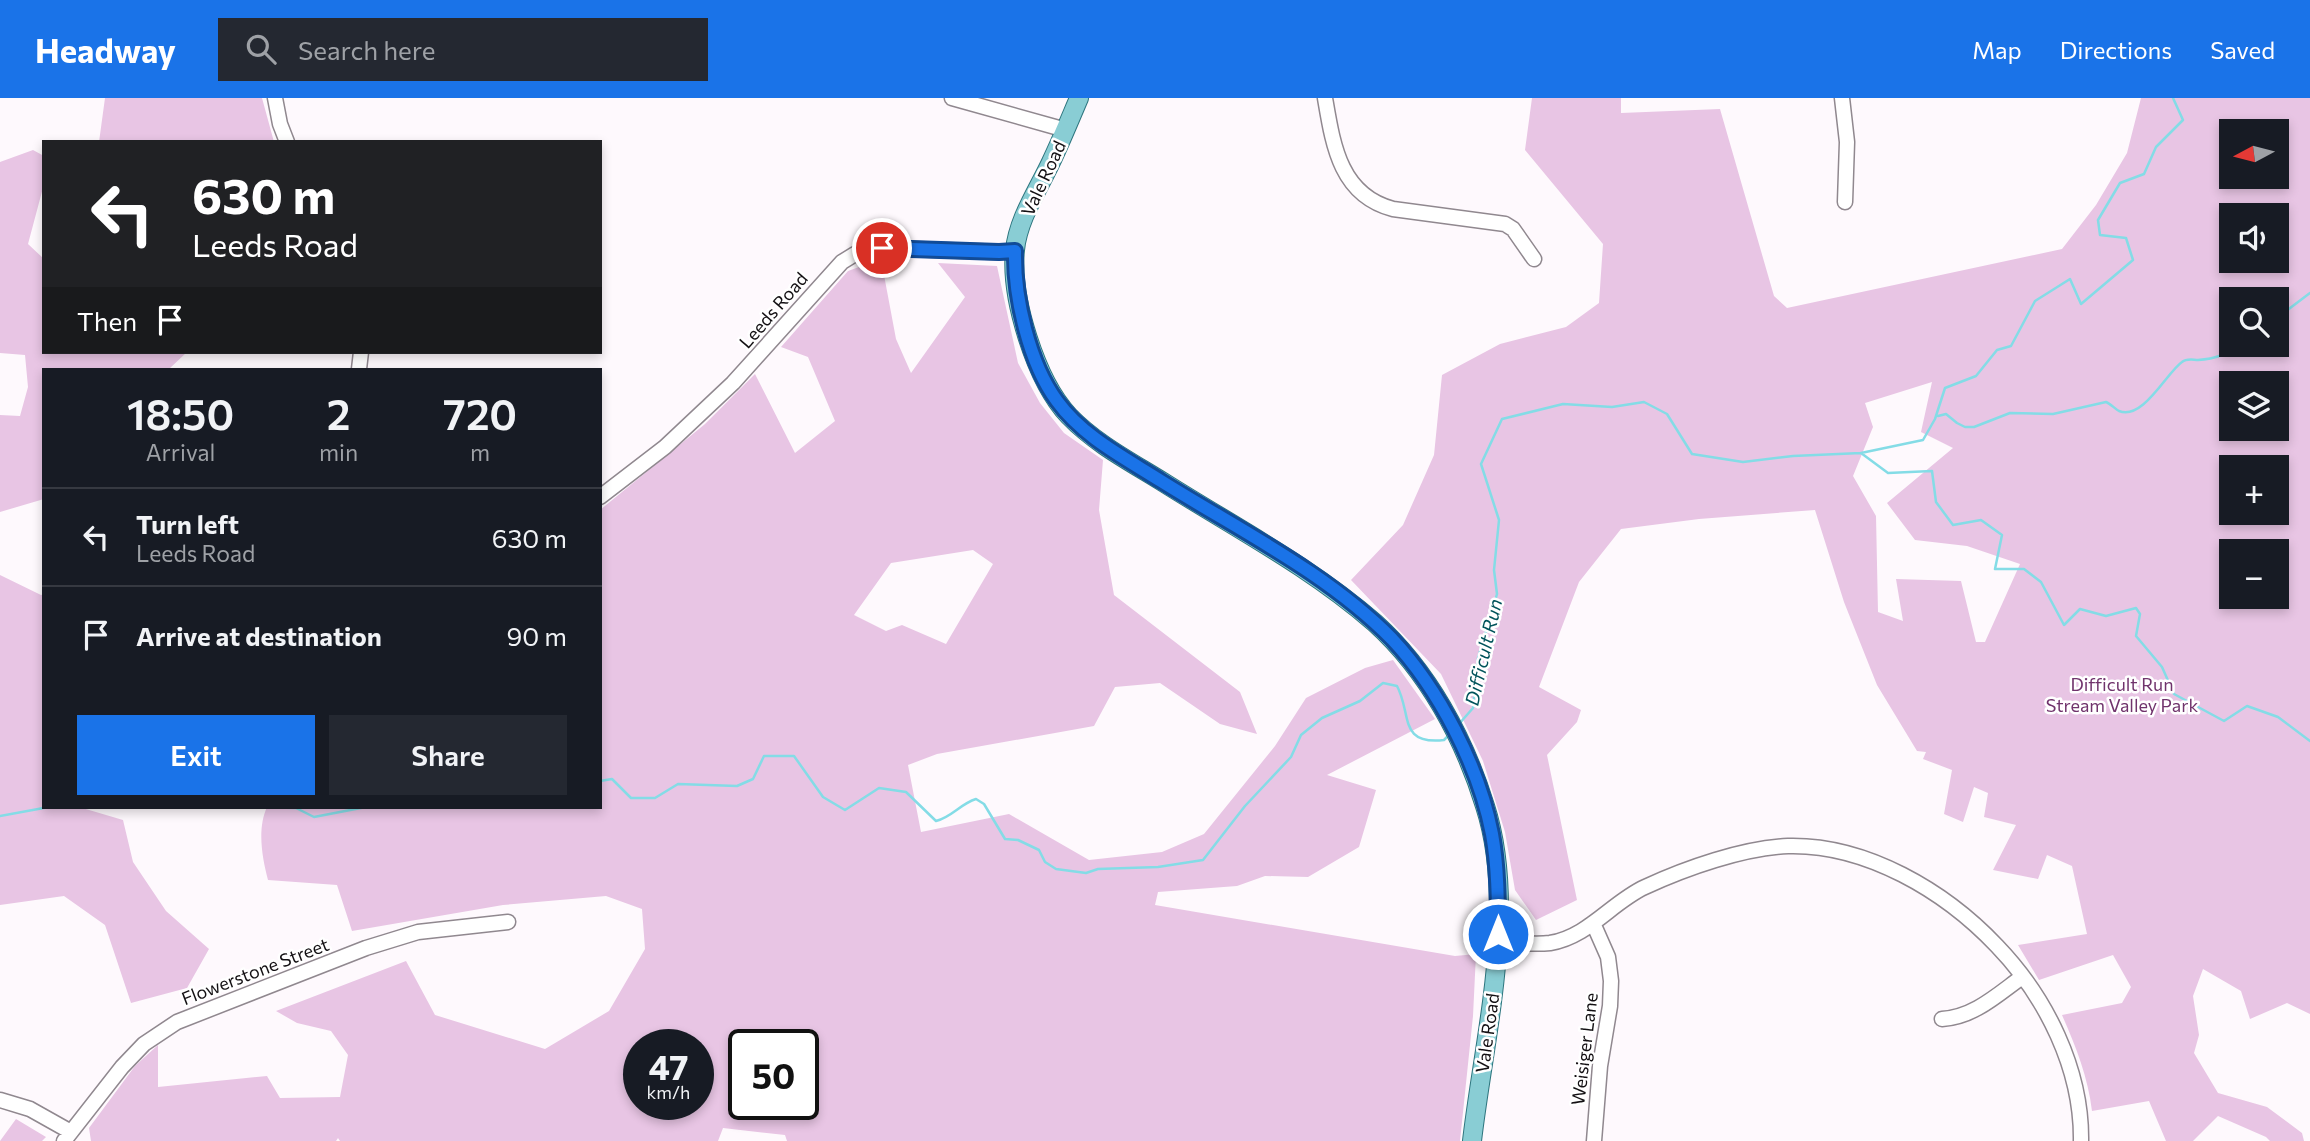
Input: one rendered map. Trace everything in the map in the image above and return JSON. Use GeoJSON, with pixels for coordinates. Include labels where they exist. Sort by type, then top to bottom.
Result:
{"type":"FeatureCollection","features":[{"type":"Feature","properties":{"kind":"main road","name":"Vale Road"},"geometry":{"type":"LineString","coordinates":[[1079,98],[1023,221],[1015,251],[1018,295],[1032,349],[1048,388],[1070,417],[1121,457],[1288,559],[1346,599],[1392,639],[1428,685],[1460,741],[1486,809],[1498,887],[1497,943],[1472,1141]]}},
{"type":"Feature","properties":{"kind":"street"},"geometry":{"type":"LineString","coordinates":[[275,98],[286,140]]}},
{"type":"Feature","properties":{"kind":"street"},"geometry":{"type":"LineString","coordinates":[[952,98],[1066,130]]}},
{"type":"Feature","properties":{"kind":"street"},"geometry":{"type":"LineString","coordinates":[[1325,98],[1337,153],[1344,170],[1364,196],[1381,206],[1393,209],[1505,223],[1513,229],[1534,259]]}},
{"type":"Feature","properties":{"kind":"street"},"geometry":{"type":"LineString","coordinates":[[1842,98],[1847,142],[1845,202]]}},
{"type":"Feature","properties":{"kind":"street","name":"Leeds Road"},"geometry":{"type":"LineString","coordinates":[[602,495],[665,447],[733,383],[842,262],[867,250],[882,248],[1015,251]]}},
{"type":"Feature","properties":{"kind":"street"},"geometry":{"type":"LineString","coordinates":[[1497,943],[1550,943],[1562,939],[1593,923],[1643,888],[1699,866],[1768,848],[1822,848],[1857,857],[1891,870],[1939,896],[1982,929],[2007,955],[2042,1006],[2065,1052],[2079,1108],[2081,1141]]}},
{"type":"Feature","properties":{"kind":"street","name":"Flowerstone Street"},"geometry":{"type":"LineString","coordinates":[[68,1137],[122,1067],[144,1044],[177,1022],[366,948],[418,932],[508,922]]}},
{"type":"Feature","properties":{"kind":"street","name":"Weisiger Lane"},"geometry":{"type":"LineString","coordinates":[[1593,923],[1608,957],[1611,981],[1594,1141]]}},
{"type":"Feature","properties":{"kind":"street"},"geometry":{"type":"LineString","coordinates":[[1942,1019],[1965,1016],[1976,1011],[2022,977]]}},
{"type":"Feature","properties":{"kind":"street"},"geometry":{"type":"LineString","coordinates":[[0,1100],[30,1110],[68,1137]]}},
{"type":"Feature","properties":{"kind":"green space"},"geometry":{"type":"Polygon","coordinates":[[[105,98],[262,98],[273,140],[99,140],[105,98]]]}},
{"type":"Feature","properties":{"kind":"green space","name":"Difficult Run Stream Valley Park"},"geometry":{"type":"Polygon","coordinates":[[[1532,98],[1621,98],[1621,113],[1720,109],[1774,296],[1787,308],[2062,249],[2096,205],[2127,153],[2141,98],[2310,98],[2310,1014],[2287,1003],[2250,1019],[2241,991],[2203,969],[2193,996],[2199,1035],[2194,1053],[2218,1093],[2267,1107],[2302,1133],[2304,1141],[2270,1141],[2218,1116],[2193,1141],[2166,1141],[2149,1101],[2092,1111],[2081,1062],[2062,1015],[2122,1003],[2131,987],[2113,955],[2039,980],[2018,945],[2087,934],[2072,866],[2047,855],[2038,879],[1993,870],[2016,825],[1984,817],[1988,793],[1974,787],[1963,822],[1944,814],[1952,770],[1923,759],[1926,752],[1917,751],[1877,685],[1844,602],[1815,510],[1699,519],[1621,529],[1579,582],[1539,687],[1581,710],[1577,722],[1547,755],[1577,900],[1536,920],[1515,890],[1505,832],[1483,761],[1441,674],[1351,580],[1403,525],[1434,455],[1442,375],[1500,344],[1566,327],[1599,303],[1603,244],[1525,150],[1532,98]],[[1932,382],[1865,403],[1873,427],[1853,476],[1876,516],[1878,612],[1903,621],[1896,579],[1961,581],[1976,642],[1985,642],[2020,564],[1967,546],[1915,540],[1887,503],[1953,448],[1921,432],[1932,382]]]}},
{"type":"Feature","properties":{"kind":"green space"},"geometry":{"type":"Polygon","coordinates":[[[33,150],[42,155],[42,192],[28,244],[42,257],[42,354],[185,354],[170,368],[42,368],[42,500],[0,512],[0,415],[20,416],[28,387],[25,355],[0,353],[0,162],[33,150]]]}},
{"type":"Feature","properties":{"kind":"green space"},"geometry":{"type":"Polygon","coordinates":[[[881,259],[896,339],[911,373],[965,297],[938,263],[997,266],[1018,363],[1040,403],[1064,433],[1103,460],[1099,510],[1114,595],[1240,692],[1257,734],[1220,724],[1160,683],[1115,687],[1094,726],[937,754],[908,765],[921,832],[1009,814],[1089,860],[1162,852],[1204,834],[1275,746],[1306,698],[1365,668],[1393,660],[1435,719],[1327,775],[1376,790],[1359,847],[1308,877],[1265,876],[1237,886],[1158,892],[1155,905],[1455,956],[1476,954],[1473,1016],[1460,1141],[787,1141],[785,1135],[723,1128],[718,1141],[340,1141],[338,1138],[336,1141],[91,1141],[89,1128],[135,1066],[158,1045],[158,1087],[267,1076],[280,1098],[340,1097],[348,1055],[331,1031],[297,1023],[276,1011],[406,961],[435,1015],[545,1049],[609,1011],[645,949],[642,909],[606,896],[503,905],[352,931],[337,885],[268,880],[262,843],[264,816],[266,809],[602,809],[602,508],[705,424],[755,374],[795,453],[835,421],[808,357],[781,347],[848,271],[881,259]],[[973,550],[891,563],[854,615],[886,631],[902,625],[946,644],[993,564],[973,550]]]}},
{"type":"Feature","properties":{"kind":"green space"},"geometry":{"type":"Polygon","coordinates":[[[0,575],[42,595],[42,809],[86,809],[123,820],[133,862],[166,911],[209,949],[187,988],[131,1003],[105,925],[64,896],[0,905],[0,575]]]}},
{"type":"Feature","properties":{"kind":"green space"},"geometry":{"type":"Polygon","coordinates":[[[16,1119],[46,1137],[42,1141],[0,1141],[16,1119]]]}},
{"type":"Feature","properties":{"kind":"waterway"},"geometry":{"type":"LineString","coordinates":[[1861,453],[1923,440],[1935,419],[1945,388],[1976,376],[1997,350],[2011,346],[2035,301],[2070,279],[2081,304],[2133,260],[2126,238],[2100,235],[2098,220],[2120,183],[2144,174],[2156,147],[2183,120],[2173,98]]}},
{"type":"Feature","properties":{"kind":"waterway"},"geometry":{"type":"LineString","coordinates":[[2289,309],[2310,293]]}},
{"type":"Feature","properties":{"kind":"waterway"},"geometry":{"type":"LineString","coordinates":[[1938,416],[1946,414],[1965,427],[1974,427],[2010,413],[2053,414],[2106,402],[2119,411],[2128,412],[2146,403],[2184,361],[2219,356]]}},
{"type":"Feature","properties":{"kind":"waterway","name":"Difficult Run"},"geometry":{"type":"LineString","coordinates":[[1459,724],[1473,708],[1478,658],[1497,594],[1494,570],[1499,520],[1481,464],[1502,419],[1563,404],[1612,407],[1644,402],[1667,414],[1692,454],[1743,462],[1793,456],[1861,453],[1888,473],[1932,471],[1936,502],[1953,525],[1981,520],[2002,535],[1995,569],[2024,569],[2041,582],[2064,625],[2080,609],[2106,616],[2136,608],[2140,614],[2136,636],[2162,667],[2174,694],[2224,721],[2247,706],[2278,717],[2310,741]]}},
{"type":"Feature","properties":{"kind":"waterway","name":"Difficult Run"},"geometry":{"type":"LineString","coordinates":[[602,781],[612,779],[631,798],[655,798],[678,784],[737,786],[753,779],[764,756],[794,756],[823,797],[845,810],[879,788],[906,792],[936,821],[976,799],[984,804],[1005,839],[1018,840],[1039,850],[1045,862],[1056,869],[1086,873],[1098,869],[1158,867],[1203,860],[1245,806],[1291,757],[1301,735],[1322,718],[1360,701],[1383,683],[1397,686],[1409,725],[1419,738],[1444,740],[1450,734]]}},
{"type":"Feature","properties":{"kind":"waterway","name":"Difficult Run"},"geometry":{"type":"LineString","coordinates":[[0,816],[42,808]]}},
{"type":"Feature","properties":{"kind":"waterway","name":"Difficult Run"},"geometry":{"type":"LineString","coordinates":[[298,809],[314,817],[356,809]]}},
{"type":"Feature","properties":{"kind":"route"},"geometry":{"type":"LineString","coordinates":[[882,248],[1015,251],[1018,295],[1032,349],[1048,388],[1070,417],[1121,457],[1288,559],[1346,599],[1392,639],[1410,659],[1449,720],[1486,809],[1496,863],[1498,934]]}}]}
